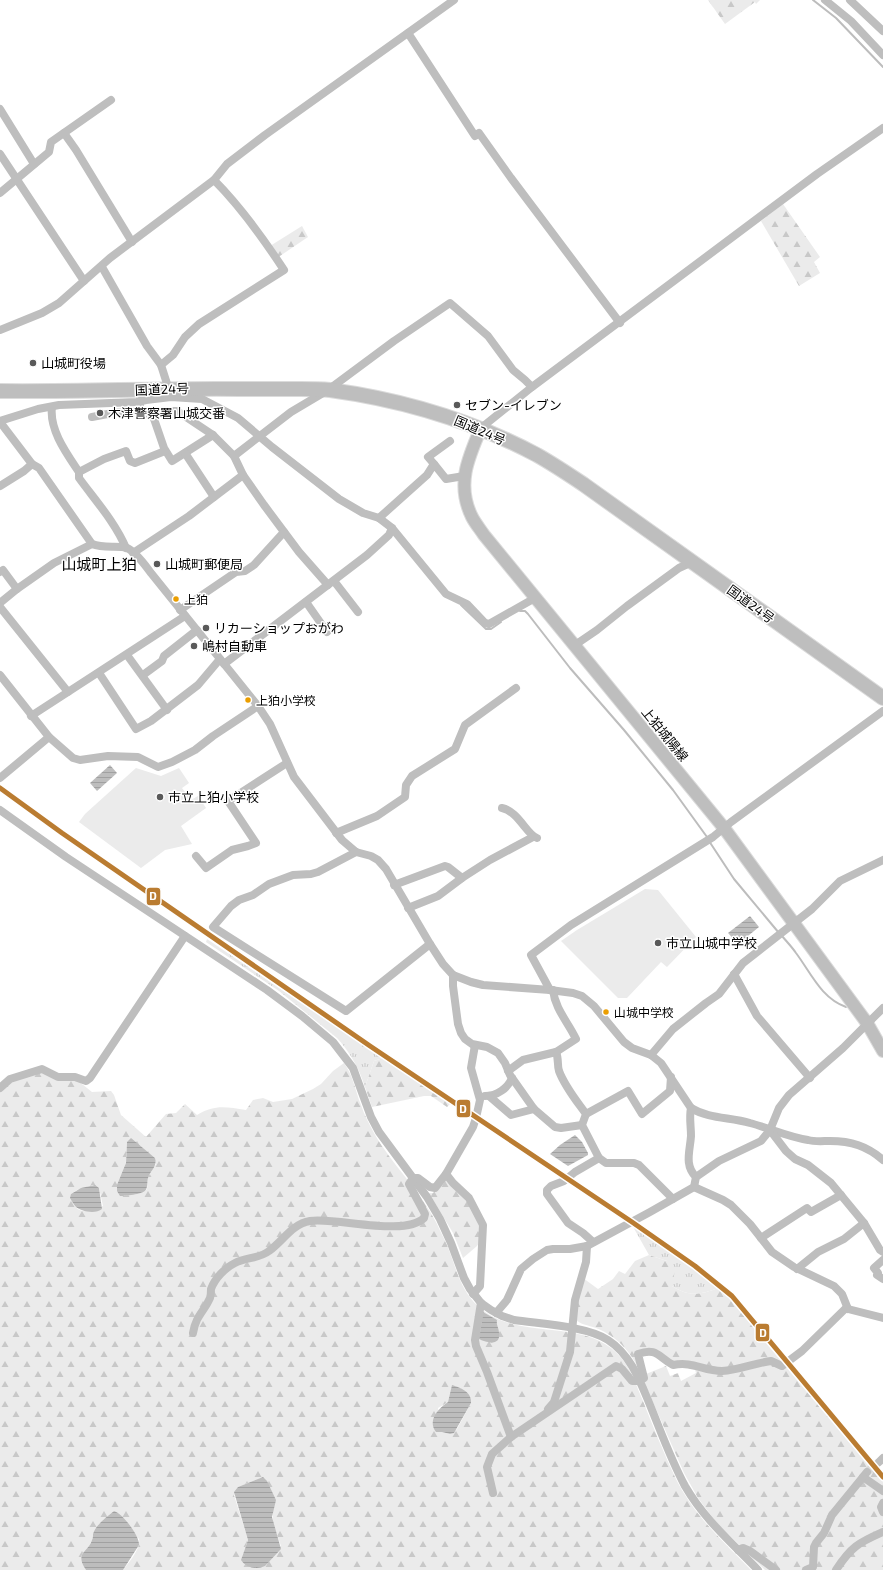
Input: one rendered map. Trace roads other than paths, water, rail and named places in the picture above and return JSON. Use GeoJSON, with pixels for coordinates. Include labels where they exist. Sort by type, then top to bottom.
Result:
{"type":"FeatureCollection","features":[{"type":"Feature","properties":{"kind":"highway","name":"国道24号"},"geometry":{"type":"LineString","coordinates":[[0,391],[139,396],[169,390],[208,388],[328,390],[378,398],[433,411],[481,428],[537,456],[583,484],[883,698]]}},
{"type":"Feature","properties":{"kind":"main road","name":"上狛城陽線"},"geometry":{"type":"LineString","coordinates":[[481,428],[468,459],[464,476],[465,498],[472,517],[484,535],[535,598],[724,828],[867,1023],[883,1051]]}},
{"type":"Feature","properties":{"kind":"street"},"geometry":{"type":"LineString","coordinates":[[0,330],[42,313],[59,303],[102,267],[110,258],[214,180],[227,164],[265,135],[454,0]]}},
{"type":"Feature","properties":{"kind":"street"},"geometry":{"type":"LineString","coordinates":[[825,0],[850,21],[883,55]]}},
{"type":"Feature","properties":{"kind":"street"},"geometry":{"type":"LineString","coordinates":[[850,0],[883,31]]}},
{"type":"Feature","properties":{"kind":"street"},"geometry":{"type":"LineString","coordinates":[[408,33],[475,136],[479,133],[620,323]]}},
{"type":"Feature","properties":{"kind":"street"},"geometry":{"type":"LineString","coordinates":[[0,193],[49,152],[51,142],[111,100]]}},
{"type":"Feature","properties":{"kind":"street"},"geometry":{"type":"LineString","coordinates":[[0,109],[34,164]]}},
{"type":"Feature","properties":{"kind":"street"},"geometry":{"type":"LineString","coordinates":[[481,428],[817,174],[883,128]]}},
{"type":"Feature","properties":{"kind":"street"},"geometry":{"type":"LineString","coordinates":[[64,133],[132,242]]}},
{"type":"Feature","properties":{"kind":"street"},"geometry":{"type":"LineString","coordinates":[[0,154],[84,281]]}},
{"type":"Feature","properties":{"kind":"street"},"geometry":{"type":"LineString","coordinates":[[162,365],[173,355],[185,337],[200,324],[284,270],[261,235],[230,196],[214,180]]}},
{"type":"Feature","properties":{"kind":"street"},"geometry":{"type":"LineString","coordinates":[[102,267],[147,346],[162,365],[169,390]]}},
{"type":"Feature","properties":{"kind":"street"},"geometry":{"type":"LineString","coordinates":[[234,456],[291,412],[328,390],[394,341],[450,303],[488,336],[513,370],[532,388]]}},
{"type":"Feature","properties":{"kind":"street"},"geometry":{"type":"LineString","coordinates":[[139,396],[140,411]]}},
{"type":"Feature","properties":{"kind":"street"},"geometry":{"type":"LineString","coordinates":[[126,548],[100,548],[92,544],[39,468],[32,464],[0,421],[52,407],[139,396],[146,400],[170,397],[202,399],[238,418],[259,437],[339,499],[363,513],[379,518],[392,528],[446,594],[466,604],[485,623],[490,624],[535,598]]}},
{"type":"Feature","properties":{"kind":"street"},"geometry":{"type":"LineString","coordinates":[[52,407],[51,414],[62,447],[79,472],[79,478],[113,525],[126,548],[134,553],[151,573],[258,706],[270,724],[287,763],[301,787],[336,833],[356,852],[371,856],[378,860],[443,964],[453,975],[470,982],[483,985],[573,993],[586,999],[594,1006],[624,1042],[632,1048],[651,1055],[661,1063],[691,1108],[705,1115],[749,1122],[770,1130],[810,1141],[846,1141],[854,1143],[861,1145],[883,1160]]}},
{"type":"Feature","properties":{"kind":"street"},"geometry":{"type":"LineString","coordinates":[[92,417],[118,412],[140,411],[153,416],[171,411],[177,411],[213,435],[234,456],[243,475],[284,532],[358,612]]}},
{"type":"Feature","properties":{"kind":"street"},"geometry":{"type":"LineString","coordinates":[[153,416],[165,451],[172,461],[213,435]]}},
{"type":"Feature","properties":{"kind":"street"},"geometry":{"type":"LineString","coordinates":[[450,441],[428,457],[446,479],[464,476]]}},
{"type":"Feature","properties":{"kind":"street"},"geometry":{"type":"LineString","coordinates":[[79,472],[104,459],[126,451],[130,461],[135,463],[165,451]]}},
{"type":"Feature","properties":{"kind":"street"},"geometry":{"type":"LineString","coordinates":[[185,452],[214,497]]}},
{"type":"Feature","properties":{"kind":"street"},"geometry":{"type":"LineString","coordinates":[[0,486],[24,471],[32,464]]}},
{"type":"Feature","properties":{"kind":"street"},"geometry":{"type":"LineString","coordinates":[[379,518],[427,475],[434,464]]}},
{"type":"Feature","properties":{"kind":"street"},"geometry":{"type":"LineString","coordinates":[[134,553],[189,516],[243,475]]}},
{"type":"Feature","properties":{"kind":"street"},"geometry":{"type":"LineString","coordinates":[[99,673],[136,729],[152,721],[167,710],[198,685],[222,661],[306,602],[367,555],[389,535],[392,528]]}},
{"type":"Feature","properties":{"kind":"street"},"geometry":{"type":"LineString","coordinates":[[31,716],[127,655],[236,572],[244,571],[254,565],[284,532]]}},
{"type":"Feature","properties":{"kind":"street"},"geometry":{"type":"LineString","coordinates":[[0,603],[54,563],[92,544]]}},
{"type":"Feature","properties":{"kind":"street"},"geometry":{"type":"LineString","coordinates":[[575,645],[678,568],[692,562]]}},
{"type":"Feature","properties":{"kind":"street"},"geometry":{"type":"LineString","coordinates":[[0,572],[3,570],[17,589]]}},
{"type":"Feature","properties":{"kind":"street"},"geometry":{"type":"LineString","coordinates":[[306,602],[328,632]]}},
{"type":"Feature","properties":{"kind":"street"},"geometry":{"type":"LineString","coordinates":[[0,607],[68,692]]}},
{"type":"Feature","properties":{"kind":"street"},"geometry":{"type":"LineString","coordinates":[[143,674],[162,661],[164,656],[197,630]]}},
{"type":"Feature","properties":{"kind":"street"},"geometry":{"type":"LineString","coordinates":[[127,655],[137,669],[143,674],[167,710]]}},
{"type":"Feature","properties":{"kind":"street"},"geometry":{"type":"LineString","coordinates":[[0,675],[49,737],[70,756],[77,759],[108,756],[138,758],[158,767],[172,762],[195,750],[258,706]]}},
{"type":"Feature","properties":{"kind":"street"},"geometry":{"type":"LineString","coordinates":[[336,833],[377,816],[406,796],[406,785],[412,776],[455,749],[458,744],[461,731],[465,725],[516,688]]}},
{"type":"Feature","properties":{"kind":"street"},"geometry":{"type":"LineString","coordinates":[[510,1074],[523,1060],[556,1052],[576,1039],[531,955],[571,925],[709,840],[883,711]]}},
{"type":"Feature","properties":{"kind":"street"},"geometry":{"type":"LineString","coordinates":[[0,778],[49,737]]}},
{"type":"Feature","properties":{"kind":"street"},"geometry":{"type":"LineString","coordinates":[[196,856],[206,868],[232,850],[256,843],[228,801],[287,763]]}},
{"type":"Feature","properties":{"kind":"street"},"geometry":{"type":"LineString","coordinates":[[408,908],[438,896],[462,878],[535,838],[509,810],[502,808]]}},
{"type":"Feature","properties":{"kind":"street"},"geometry":{"type":"LineString","coordinates":[[0,810],[267,990],[302,1016],[339,1048],[353,1068],[371,1117],[379,1132],[427,1197],[443,1225],[464,1278],[473,1294],[481,1303],[496,1313],[514,1320],[595,1333],[614,1344],[626,1356],[640,1381],[686,1486],[713,1525],[758,1570]]}},
{"type":"Feature","properties":{"kind":"street"},"geometry":{"type":"LineString","coordinates":[[356,852],[318,872],[312,874],[293,875],[268,884],[253,895],[239,900],[231,906],[213,927],[346,1012],[430,944]]}},
{"type":"Feature","properties":{"kind":"street"},"geometry":{"type":"LineString","coordinates":[[651,1055],[673,1029],[706,1002],[719,994],[743,962],[818,904],[840,882],[883,860]]}},
{"type":"Feature","properties":{"kind":"street"},"geometry":{"type":"LineString","coordinates":[[394,885],[445,866],[462,878]]}},
{"type":"Feature","properties":{"kind":"street"},"geometry":{"type":"LineString","coordinates":[[0,1088],[10,1079],[42,1069],[58,1077],[75,1077],[86,1081],[90,1078],[185,936]]}},
{"type":"Feature","properties":{"kind":"street"},"geometry":{"type":"LineString","coordinates":[[734,974],[757,1016],[810,1078]]}},
{"type":"Feature","properties":{"kind":"street"},"geometry":{"type":"LineString","coordinates":[[453,975],[453,986],[461,1033],[468,1042],[487,1047],[498,1053],[503,1059],[510,1074],[534,1109],[555,1127],[561,1128],[582,1126]]}},
{"type":"Feature","properties":{"kind":"street"},"geometry":{"type":"LineString","coordinates":[[496,1313],[505,1303],[521,1269],[525,1264],[547,1250],[590,1244],[694,1187],[696,1177],[719,1162],[761,1141],[770,1130],[779,1108],[784,1101],[883,1008]]}},
{"type":"Feature","properties":{"kind":"street"},"geometry":{"type":"LineString","coordinates":[[413,1178],[418,1178],[432,1188],[437,1186],[446,1174],[473,1128],[480,1100],[471,1068],[475,1045]]}},
{"type":"Feature","properties":{"kind":"street"},"geometry":{"type":"LineString","coordinates":[[556,1052],[559,1059],[558,1069],[568,1087],[569,1092],[586,1114]]}},
{"type":"Feature","properties":{"kind":"street"},"geometry":{"type":"LineString","coordinates":[[478,1096],[489,1096],[504,1089],[511,1080],[510,1074]]}},
{"type":"Feature","properties":{"kind":"street"},"geometry":{"type":"LineString","coordinates":[[671,1077],[670,1091],[642,1114],[628,1091],[586,1114],[582,1126],[599,1158],[610,1164],[634,1163],[639,1165],[673,1199]]}},
{"type":"Feature","properties":{"kind":"street"},"geometry":{"type":"LineString","coordinates":[[489,1096],[511,1115],[534,1109]]}},
{"type":"Feature","properties":{"kind":"street"},"geometry":{"type":"LineString","coordinates":[[691,1108],[689,1117],[691,1135],[688,1150],[689,1167],[690,1172],[696,1177]]}},
{"type":"Feature","properties":{"kind":"street"},"geometry":{"type":"LineString","coordinates":[[770,1130],[795,1160],[808,1165],[831,1183],[864,1223],[883,1255],[874,1268],[878,1273],[877,1275],[883,1279]]}},
{"type":"Feature","properties":{"kind":"street"},"geometry":{"type":"LineString","coordinates":[[544,1415],[554,1402],[567,1364],[570,1352],[571,1328],[575,1300],[590,1244],[583,1233],[568,1223],[547,1194],[547,1190],[564,1181],[575,1172],[599,1158]]}},
{"type":"Feature","properties":{"kind":"street"},"geometry":{"type":"LineString","coordinates":[[446,1174],[469,1198],[483,1225],[480,1286],[473,1294]]}},
{"type":"Feature","properties":{"kind":"street"},"geometry":{"type":"LineString","coordinates":[[193,1333],[194,1322],[210,1299],[214,1282],[220,1275],[236,1262],[244,1259],[255,1259],[269,1252],[295,1227],[302,1223],[322,1220],[371,1226],[408,1224],[422,1220],[425,1216],[425,1212],[409,1184],[413,1178]]}},
{"type":"Feature","properties":{"kind":"street"},"geometry":{"type":"LineString","coordinates":[[694,1187],[731,1205],[750,1224],[772,1252],[797,1269],[834,1286],[846,1300],[848,1309]]}},
{"type":"Feature","properties":{"kind":"street"},"geometry":{"type":"LineString","coordinates":[[761,1238],[807,1208],[812,1212],[841,1195]]}},
{"type":"Feature","properties":{"kind":"street"},"geometry":{"type":"LineString","coordinates":[[797,1269],[818,1252],[844,1239],[864,1223]]}},
{"type":"Feature","properties":{"kind":"street"},"geometry":{"type":"LineString","coordinates":[[481,1303],[476,1333],[476,1346],[488,1372],[511,1437]]}},
{"type":"Feature","properties":{"kind":"street"},"geometry":{"type":"LineString","coordinates":[[640,1381],[644,1378],[638,1354],[649,1351],[658,1354],[673,1365],[688,1363],[711,1370],[727,1370],[771,1361],[784,1366],[845,1310],[848,1309],[883,1316]]}},
{"type":"Feature","properties":{"kind":"street"},"geometry":{"type":"LineString","coordinates":[[493,1493],[486,1467],[492,1454],[511,1437],[616,1366],[622,1369],[632,1380],[640,1381]]}},
{"type":"Feature","properties":{"kind":"street"},"geometry":{"type":"LineString","coordinates":[[806,1570],[813,1567],[814,1547],[824,1533],[832,1515],[865,1474],[883,1491]]}},
{"type":"Feature","properties":{"kind":"street"},"geometry":{"type":"LineString","coordinates":[[883,1503],[881,1507],[883,1512]]}},
{"type":"Feature","properties":{"kind":"street"},"geometry":{"type":"LineString","coordinates":[[836,1570],[846,1554],[854,1547],[883,1532]]}},
{"type":"Feature","properties":{"kind":"street"},"geometry":{"type":"LineString","coordinates":[[738,1550],[743,1548],[776,1570]]}},
{"type":"Feature","properties":{"kind":"waterway"},"geometry":{"type":"LineString","coordinates":[[813,0],[836,18],[883,67]]}},
{"type":"Feature","properties":{"kind":"waterway"},"geometry":{"type":"LineString","coordinates":[[461,605],[486,629],[491,629],[501,622]]}},
{"type":"Feature","properties":{"kind":"waterway"},"geometry":{"type":"LineString","coordinates":[[520,611],[525,611],[528,614],[570,668],[624,730],[673,790],[707,837]]}},
{"type":"Feature","properties":{"kind":"waterway"},"geometry":{"type":"LineString","coordinates":[[709,841],[734,879],[779,933]]}},
{"type":"Feature","properties":{"kind":"waterway"},"geometry":{"type":"LineString","coordinates":[[782,936],[823,991],[837,1003],[846,1007]]}},
{"type":"Feature","properties":{"kind":"tunnel"},"geometry":{"type":"LineString","coordinates":[[867,1472],[879,1462]]}},
{"type":"Feature","properties":{"kind":"place","name":"山城町役場"},"geometry":{"type":"Point","coordinates":[33,363]}},
{"type":"Feature","properties":{"kind":"place","name":"セブン-イレブン"},"geometry":{"type":"Point","coordinates":[457,405]}},
{"type":"Feature","properties":{"kind":"place","name":"木津警察署山城交番"},"geometry":{"type":"Point","coordinates":[100,413]}},
{"type":"Feature","properties":{"kind":"place","name":"山城町郵便局"},"geometry":{"type":"Point","coordinates":[157,564]}},
{"type":"Feature","properties":{"kind":"place","name":"上狛"},"geometry":{"type":"Point","coordinates":[176,599]}},
{"type":"Feature","properties":{"kind":"place","name":"リカーショップおがわ"},"geometry":{"type":"Point","coordinates":[206,628]}},
{"type":"Feature","properties":{"kind":"place","name":"嶋村自動車"},"geometry":{"type":"Point","coordinates":[194,646]}},
{"type":"Feature","properties":{"kind":"place","name":"上狛小学校"},"geometry":{"type":"Point","coordinates":[248,700]}},
{"type":"Feature","properties":{"kind":"place","name":"市立上狛小学校"},"geometry":{"type":"Point","coordinates":[160,797]}},
{"type":"Feature","properties":{"kind":"place","name":"市立山城中学校"},"geometry":{"type":"Point","coordinates":[658,943]}},
{"type":"Feature","properties":{"kind":"place","name":"山城中学校"},"geometry":{"type":"Point","coordinates":[606,1012]}},
{"type":"Feature","properties":{"kind":"district","name":"山城町上狛"},"geometry":{"type":"Point","coordinates":[99,565]}}]}
